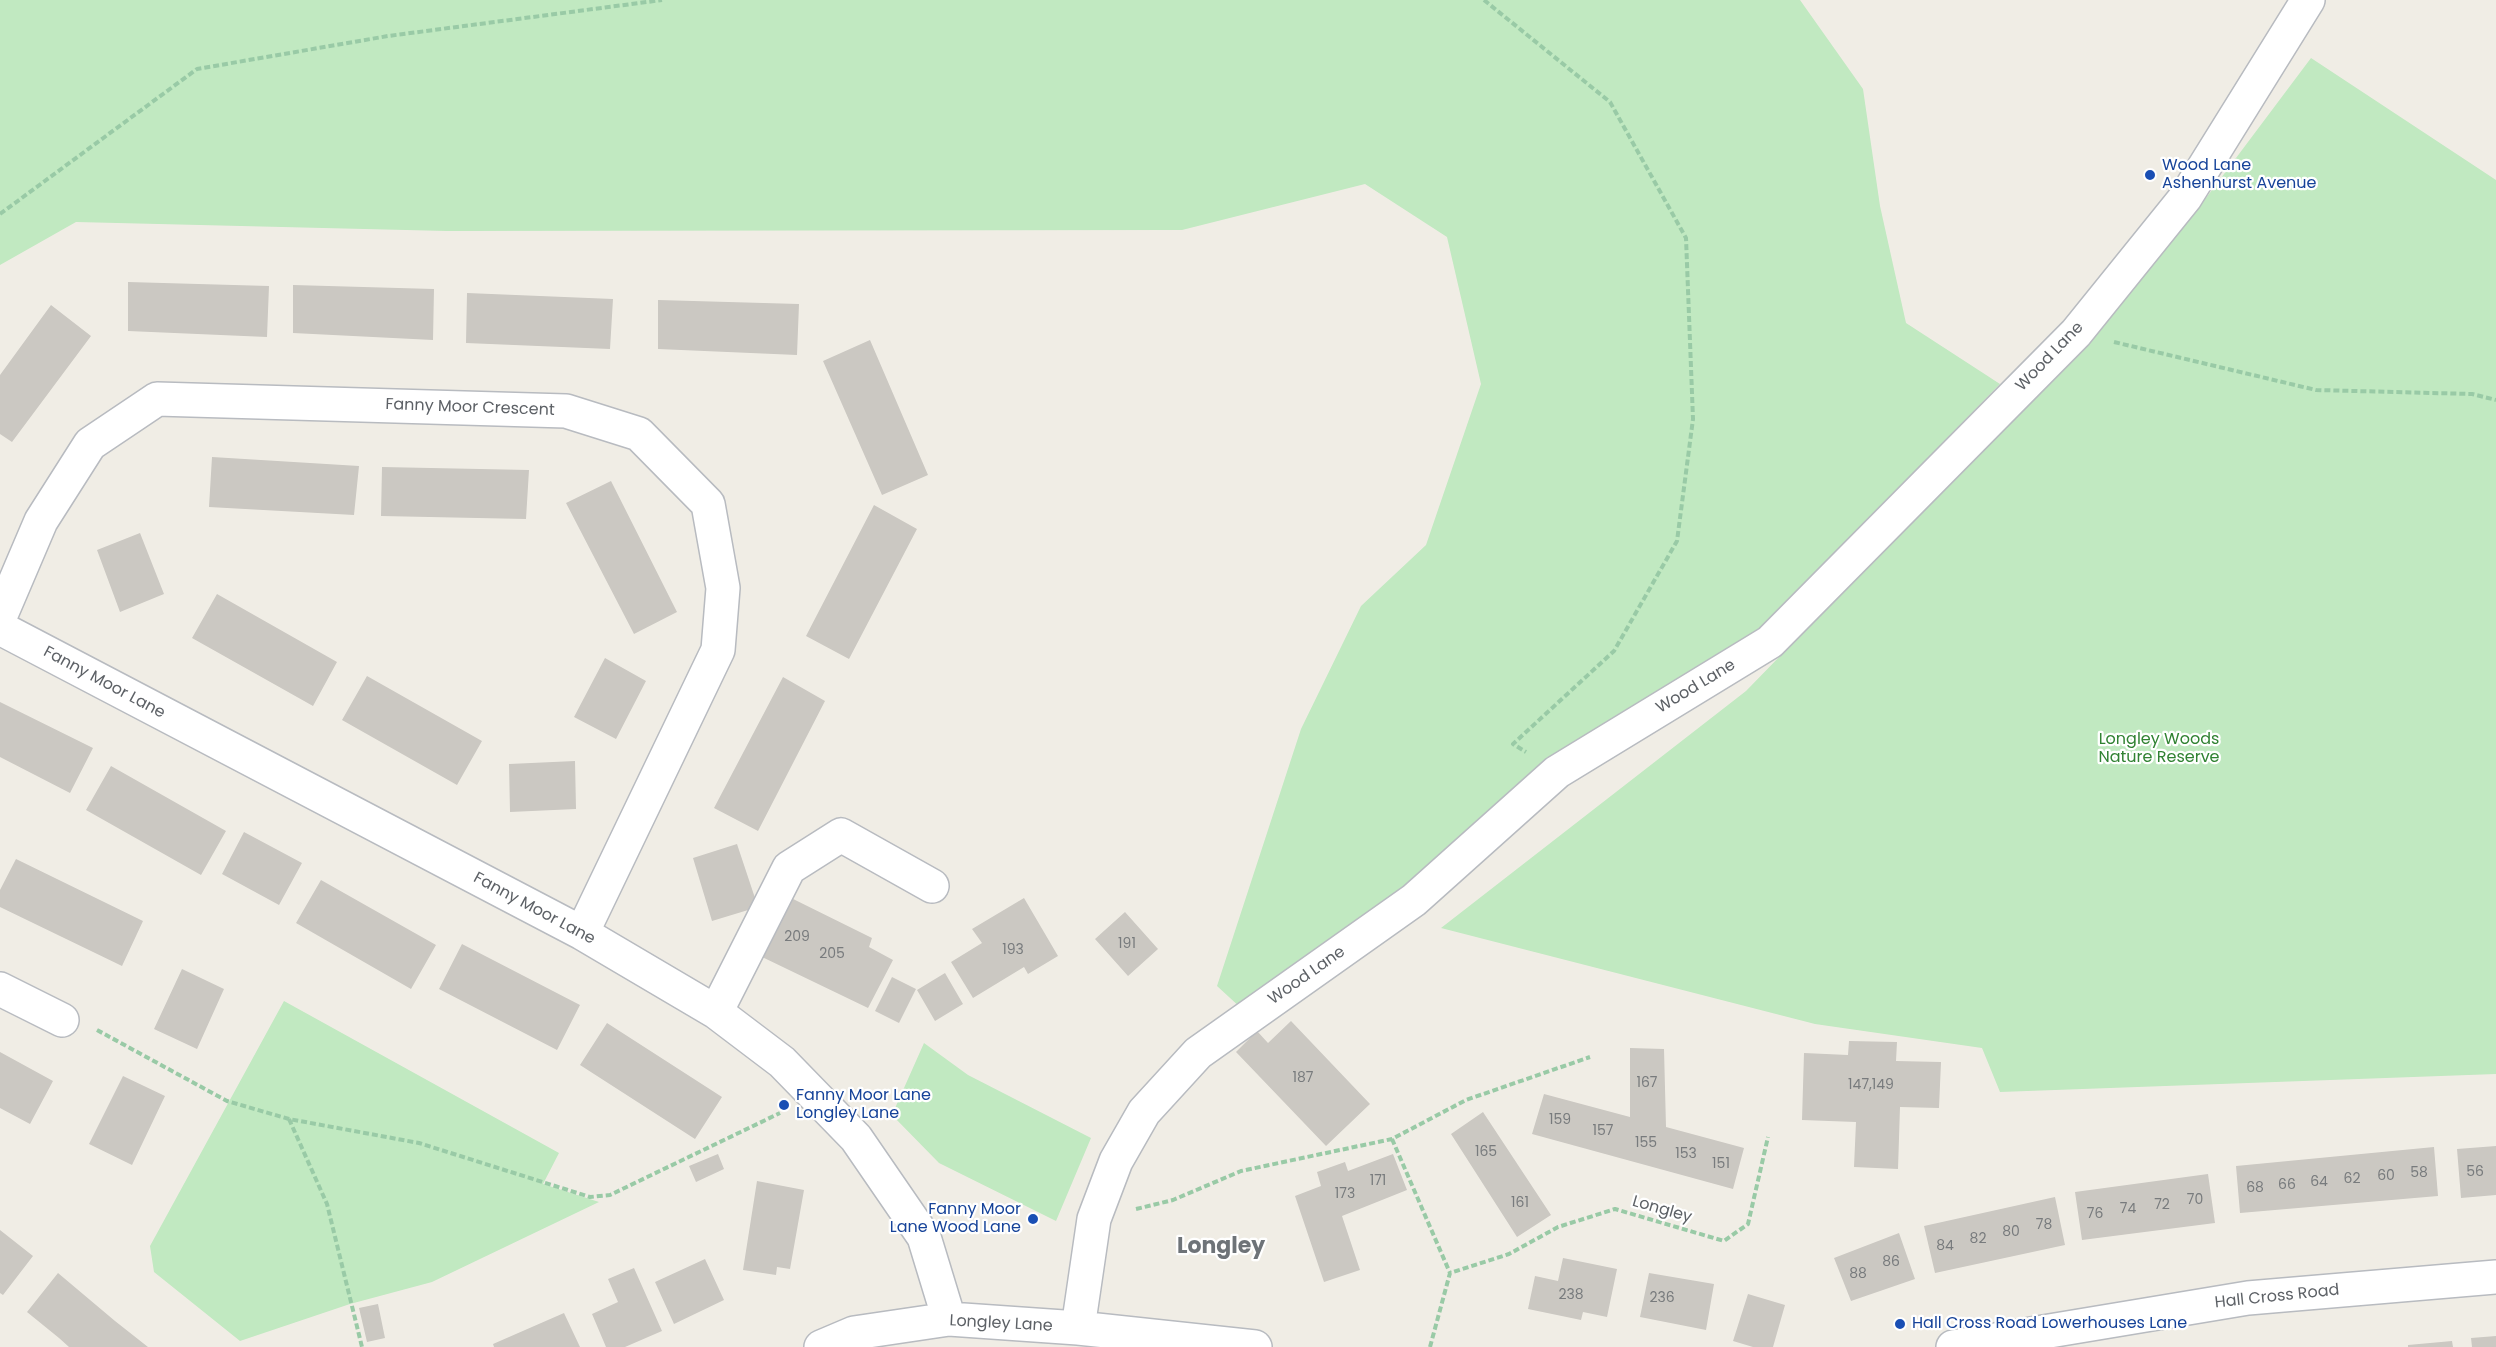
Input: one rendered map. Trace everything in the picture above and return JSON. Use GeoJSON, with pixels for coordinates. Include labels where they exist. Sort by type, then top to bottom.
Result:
{"type":"FeatureCollection","features":[{"type":"Feature","properties":{"kind":"street","name":"Wood Lane"},"geometry":{"type":"LineString","coordinates":[[1078,1328],[1094,1219],[1116,1161],[1144,1112],[1198,1053],[1414,900],[1557,772],[1770,642],[2076,333],[2185,198],[2308,0]]}},
{"type":"Feature","properties":{"kind":"street","name":"Fanny Moor Crescent"},"geometry":{"type":"LineString","coordinates":[[0,617],[41,521],[90,444],[157,399],[566,411],[639,434],[708,504],[723,588],[718,650],[582,933]]}},
{"type":"Feature","properties":{"kind":"street","name":"Fanny Moor Lane"},"geometry":{"type":"LineString","coordinates":[[0,628],[582,933],[716,1012],[782,1062],[856,1138],[924,1237],[949,1319]]}},
{"type":"Feature","properties":{"kind":"street"},"geometry":{"type":"LineString","coordinates":[[716,1012],[789,868],[841,835],[932,886]]}},
{"type":"Feature","properties":{"kind":"street"},"geometry":{"type":"LineString","coordinates":[[0,989],[62,1020]]}},
{"type":"Feature","properties":{"kind":"street","name":"Hall Cross Road"},"geometry":{"type":"LineString","coordinates":[[1953,1347],[2248,1298],[2496,1277]]}},
{"type":"Feature","properties":{"kind":"street","name":"Longley Lane"},"geometry":{"type":"LineString","coordinates":[[821,1347],[854,1333],[949,1319],[1078,1328],[1255,1347]]}},
{"type":"Feature","properties":{"kind":"path"},"geometry":{"type":"LineString","coordinates":[[0,214],[197,69],[388,36],[662,0]]}},
{"type":"Feature","properties":{"kind":"path"},"geometry":{"type":"LineString","coordinates":[[1484,0],[1610,102],[1686,238],[1693,419],[1677,541],[1614,651],[1513,744],[1557,772]]}},
{"type":"Feature","properties":{"kind":"path"},"geometry":{"type":"LineString","coordinates":[[2076,333],[2316,390],[2472,394],[2496,400]]}},
{"type":"Feature","properties":{"kind":"path"},"geometry":{"type":"LineString","coordinates":[[62,1020],[88,1026],[227,1101],[289,1119],[419,1143],[590,1197],[610,1195],[817,1098]]}},
{"type":"Feature","properties":{"kind":"path"},"geometry":{"type":"LineString","coordinates":[[1094,1219],[1173,1200],[1241,1171],[1392,1139],[1466,1100],[1590,1057]]}},
{"type":"Feature","properties":{"kind":"path"},"geometry":{"type":"LineString","coordinates":[[289,1119],[327,1204],[362,1347]]}},
{"type":"Feature","properties":{"kind":"path","name":"Longley"},"geometry":{"type":"LineString","coordinates":[[1450,1273],[1509,1254],[1558,1227],[1615,1209],[1724,1241],[1748,1224],[1768,1137]]}},
{"type":"Feature","properties":{"kind":"path"},"geometry":{"type":"LineString","coordinates":[[1392,1139],[1450,1273],[1430,1347]]}},
{"type":"Feature","properties":{"kind":"green space"},"geometry":{"type":"Polygon","coordinates":[[[0,0],[1800,0],[1863,89],[1880,206],[1906,323],[2000,384],[1742,648],[1254,1020],[1217,986],[1301,729],[1361,606],[1426,545],[1481,384],[1447,237],[1365,184],[1182,230],[447,231],[76,222],[0,265],[0,0]]]}},
{"type":"Feature","properties":{"kind":"green space","name":"Longley Woods Nature Reserve"},"geometry":{"type":"Polygon","coordinates":[[[2311,58],[2496,180],[2496,1074],[2000,1092],[1982,1048],[1815,1024],[1441,928],[1746,691],[2006,424],[2191,218],[2311,58]]]}},
{"type":"Feature","properties":{"kind":"green space"},"geometry":{"type":"Polygon","coordinates":[[[284,1001],[559,1153],[543,1184],[599,1202],[432,1282],[350,1304],[240,1341],[154,1272],[150,1246],[284,1001]]]}},
{"type":"Feature","properties":{"kind":"green space"},"geometry":{"type":"Polygon","coordinates":[[[924,1043],[968,1075],[1091,1138],[1056,1221],[939,1163],[892,1115],[924,1043]]]}},
{"type":"Feature","properties":{"kind":"building"},"geometry":{"type":"Polygon","coordinates":[[[128,282],[269,286],[267,337],[128,331],[128,282]]]}},
{"type":"Feature","properties":{"kind":"building"},"geometry":{"type":"Polygon","coordinates":[[[293,285],[434,289],[433,340],[293,333],[293,285]]]}},
{"type":"Feature","properties":{"kind":"building"},"geometry":{"type":"Polygon","coordinates":[[[467,293],[613,299],[610,349],[466,343],[467,293]]]}},
{"type":"Feature","properties":{"kind":"building"},"geometry":{"type":"Polygon","coordinates":[[[658,300],[799,304],[797,355],[658,349],[658,300]]]}},
{"type":"Feature","properties":{"kind":"building"},"geometry":{"type":"Polygon","coordinates":[[[51,305],[91,336],[12,442],[0,434],[0,375],[51,305]]]}},
{"type":"Feature","properties":{"kind":"building"},"geometry":{"type":"Polygon","coordinates":[[[870,340],[928,475],[882,495],[823,361],[870,340]]]}},
{"type":"Feature","properties":{"kind":"building"},"geometry":{"type":"Polygon","coordinates":[[[212,457],[359,466],[354,515],[209,507],[212,457]]]}},
{"type":"Feature","properties":{"kind":"building"},"geometry":{"type":"Polygon","coordinates":[[[382,467],[529,470],[526,519],[381,516],[382,467]]]}},
{"type":"Feature","properties":{"kind":"building"},"geometry":{"type":"Polygon","coordinates":[[[611,481],[677,612],[634,634],[566,503],[611,481]]]}},
{"type":"Feature","properties":{"kind":"building"},"geometry":{"type":"Polygon","coordinates":[[[874,505],[917,529],[849,659],[806,636],[874,505]]]}},
{"type":"Feature","properties":{"kind":"building"},"geometry":{"type":"Polygon","coordinates":[[[140,533],[164,594],[120,612],[97,550],[140,533]]]}},
{"type":"Feature","properties":{"kind":"building"},"geometry":{"type":"Polygon","coordinates":[[[217,594],[337,662],[313,706],[192,638],[217,594]]]}},
{"type":"Feature","properties":{"kind":"building"},"geometry":{"type":"Polygon","coordinates":[[[605,658],[646,681],[616,739],[574,717],[605,658]]]}},
{"type":"Feature","properties":{"kind":"building"},"geometry":{"type":"Polygon","coordinates":[[[367,676],[482,741],[457,785],[342,720],[367,676]]]}},
{"type":"Feature","properties":{"kind":"building"},"geometry":{"type":"Polygon","coordinates":[[[783,677],[825,701],[758,831],[714,808],[783,677]]]}},
{"type":"Feature","properties":{"kind":"building"},"geometry":{"type":"Polygon","coordinates":[[[0,702],[93,748],[70,793],[0,757],[0,702]]]}},
{"type":"Feature","properties":{"kind":"building"},"geometry":{"type":"Polygon","coordinates":[[[575,761],[576,809],[510,812],[509,764],[575,761]]]}},
{"type":"Feature","properties":{"kind":"building"},"geometry":{"type":"Polygon","coordinates":[[[111,766],[226,831],[201,875],[86,810],[111,766]]]}},
{"type":"Feature","properties":{"kind":"building"},"geometry":{"type":"Polygon","coordinates":[[[244,832],[302,863],[279,905],[222,874],[244,832]]]}},
{"type":"Feature","properties":{"kind":"building"},"geometry":{"type":"Polygon","coordinates":[[[737,844],[758,907],[712,921],[693,858],[737,844]]]}},
{"type":"Feature","properties":{"kind":"building"},"geometry":{"type":"Polygon","coordinates":[[[16,859],[143,921],[122,966],[0,907],[0,890],[16,859]]]}},
{"type":"Feature","properties":{"kind":"building"},"geometry":{"type":"Polygon","coordinates":[[[321,880],[436,945],[411,989],[296,923],[321,880]]]}},
{"type":"Feature","properties":{"kind":"building"},"geometry":{"type":"Polygon","coordinates":[[[781,893],[872,938],[869,947],[893,960],[868,1008],[760,956],[781,893]]]}},
{"type":"Feature","properties":{"kind":"building"},"geometry":{"type":"Polygon","coordinates":[[[1024,898],[1058,956],[1028,974],[1024,967],[973,998],[951,962],[982,943],[972,929],[1024,898]]]}},
{"type":"Feature","properties":{"kind":"building"},"geometry":{"type":"Polygon","coordinates":[[[1125,912],[1158,949],[1128,976],[1095,939],[1125,912]]]}},
{"type":"Feature","properties":{"kind":"building"},"geometry":{"type":"Polygon","coordinates":[[[462,944],[580,1005],[557,1050],[439,989],[462,944]]]}},
{"type":"Feature","properties":{"kind":"building"},"geometry":{"type":"Polygon","coordinates":[[[182,969],[224,989],[197,1049],[154,1029],[182,969]]]}},
{"type":"Feature","properties":{"kind":"building"},"geometry":{"type":"Polygon","coordinates":[[[945,973],[963,1004],[935,1021],[917,990],[945,973]]]}},
{"type":"Feature","properties":{"kind":"building"},"geometry":{"type":"Polygon","coordinates":[[[892,977],[916,989],[899,1023],[875,1011],[892,977]]]}},
{"type":"Feature","properties":{"kind":"building"},"geometry":{"type":"Polygon","coordinates":[[[1291,1021],[1370,1104],[1326,1146],[1236,1052],[1257,1031],[1268,1043],[1291,1021]]]}},
{"type":"Feature","properties":{"kind":"building"},"geometry":{"type":"Polygon","coordinates":[[[607,1023],[722,1097],[695,1139],[580,1065],[607,1023]]]}},
{"type":"Feature","properties":{"kind":"building"},"geometry":{"type":"Polygon","coordinates":[[[1849,1041],[1897,1042],[1896,1061],[1941,1062],[1939,1108],[1900,1107],[1898,1169],[1854,1167],[1856,1122],[1802,1120],[1804,1053],[1848,1055],[1849,1041]]]}},
{"type":"Feature","properties":{"kind":"building"},"geometry":{"type":"Polygon","coordinates":[[[1630,1048],[1664,1049],[1666,1127],[1744,1148],[1733,1189],[1532,1134],[1544,1094],[1630,1117],[1630,1048]]]}},
{"type":"Feature","properties":{"kind":"building"},"geometry":{"type":"Polygon","coordinates":[[[0,1052],[53,1081],[30,1124],[0,1108],[0,1052]]]}},
{"type":"Feature","properties":{"kind":"building"},"geometry":{"type":"Polygon","coordinates":[[[123,1076],[165,1096],[132,1165],[89,1144],[123,1076]]]}},
{"type":"Feature","properties":{"kind":"building"},"geometry":{"type":"Polygon","coordinates":[[[1483,1112],[1551,1215],[1517,1237],[1451,1134],[1483,1112]]]}},
{"type":"Feature","properties":{"kind":"building"},"geometry":{"type":"Polygon","coordinates":[[[2496,1146],[2496,1195],[2461,1198],[2457,1149],[2496,1146]]]}},
{"type":"Feature","properties":{"kind":"building"},"geometry":{"type":"Polygon","coordinates":[[[2434,1147],[2438,1196],[2240,1213],[2236,1166],[2434,1147]]]}},
{"type":"Feature","properties":{"kind":"building"},"geometry":{"type":"Polygon","coordinates":[[[718,1154],[724,1169],[696,1182],[689,1166],[718,1154]]]}},
{"type":"Feature","properties":{"kind":"building"},"geometry":{"type":"Polygon","coordinates":[[[1393,1154],[1407,1190],[1342,1216],[1360,1270],[1324,1282],[1295,1196],[1321,1186],[1317,1172],[1345,1162],[1348,1171],[1393,1154]]]}},
{"type":"Feature","properties":{"kind":"building"},"geometry":{"type":"Polygon","coordinates":[[[2208,1174],[2215,1223],[2082,1240],[2075,1192],[2208,1174]]]}},
{"type":"Feature","properties":{"kind":"building"},"geometry":{"type":"Polygon","coordinates":[[[757,1181],[804,1190],[790,1269],[777,1267],[776,1275],[743,1270],[757,1181]]]}},
{"type":"Feature","properties":{"kind":"building"},"geometry":{"type":"Polygon","coordinates":[[[2055,1197],[2065,1245],[1935,1273],[1924,1226],[2055,1197]]]}},
{"type":"Feature","properties":{"kind":"building"},"geometry":{"type":"Polygon","coordinates":[[[0,1230],[33,1256],[3,1295],[0,1293],[0,1230]]]}},
{"type":"Feature","properties":{"kind":"building"},"geometry":{"type":"Polygon","coordinates":[[[1899,1233],[1915,1279],[1851,1301],[1834,1258],[1899,1233]]]}},
{"type":"Feature","properties":{"kind":"building"},"geometry":{"type":"Polygon","coordinates":[[[1563,1258],[1617,1269],[1607,1317],[1583,1312],[1581,1320],[1528,1309],[1535,1276],[1558,1281],[1563,1258]]]}},
{"type":"Feature","properties":{"kind":"building"},"geometry":{"type":"Polygon","coordinates":[[[705,1259],[724,1300],[674,1324],[655,1282],[705,1259]]]}},
{"type":"Feature","properties":{"kind":"building"},"geometry":{"type":"Polygon","coordinates":[[[634,1268],[662,1331],[625,1347],[606,1347],[592,1314],[618,1302],[608,1279],[634,1268]]]}},
{"type":"Feature","properties":{"kind":"building"},"geometry":{"type":"Polygon","coordinates":[[[58,1273],[148,1347],[69,1347],[27,1312],[58,1273]]]}},
{"type":"Feature","properties":{"kind":"building"},"geometry":{"type":"Polygon","coordinates":[[[1649,1273],[1714,1284],[1706,1330],[1640,1317],[1649,1273]]]}},
{"type":"Feature","properties":{"kind":"building"},"geometry":{"type":"Polygon","coordinates":[[[1748,1294],[1785,1305],[1773,1347],[1753,1347],[1733,1341],[1748,1294]]]}},
{"type":"Feature","properties":{"kind":"building"},"geometry":{"type":"Polygon","coordinates":[[[378,1304],[385,1338],[367,1342],[359,1308],[378,1304]]]}},
{"type":"Feature","properties":{"kind":"building"},"geometry":{"type":"Polygon","coordinates":[[[564,1313],[580,1347],[494,1347],[493,1344],[564,1313]]]}},
{"type":"Feature","properties":{"kind":"building"},"geometry":{"type":"Polygon","coordinates":[[[2496,1336],[2496,1347],[2472,1347],[2471,1338],[2496,1336]]]}},
{"type":"Feature","properties":{"kind":"building"},"geometry":{"type":"Polygon","coordinates":[[[2452,1341],[2453,1347],[2408,1347],[2408,1345],[2452,1341]]]}},
{"type":"Feature","properties":{"kind":"place","name":"Wood Lane Ashenhurst Avenue"},"geometry":{"type":"Point","coordinates":[2150,175]}},
{"type":"Feature","properties":{"kind":"place","name":"Fanny Moor Lane Longley Lane"},"geometry":{"type":"Point","coordinates":[784,1105]}},
{"type":"Feature","properties":{"kind":"place","name":"Fanny Moor Lane Wood Lane"},"geometry":{"type":"Point","coordinates":[1033,1219]}},
{"type":"Feature","properties":{"kind":"place","name":"Hall Cross Road Lowerhouses Lane"},"geometry":{"type":"Point","coordinates":[1900,1324]}},
{"type":"Feature","properties":{"kind":"district","name":"Longley"},"geometry":{"type":"Point","coordinates":[1221,1247]}}]}
